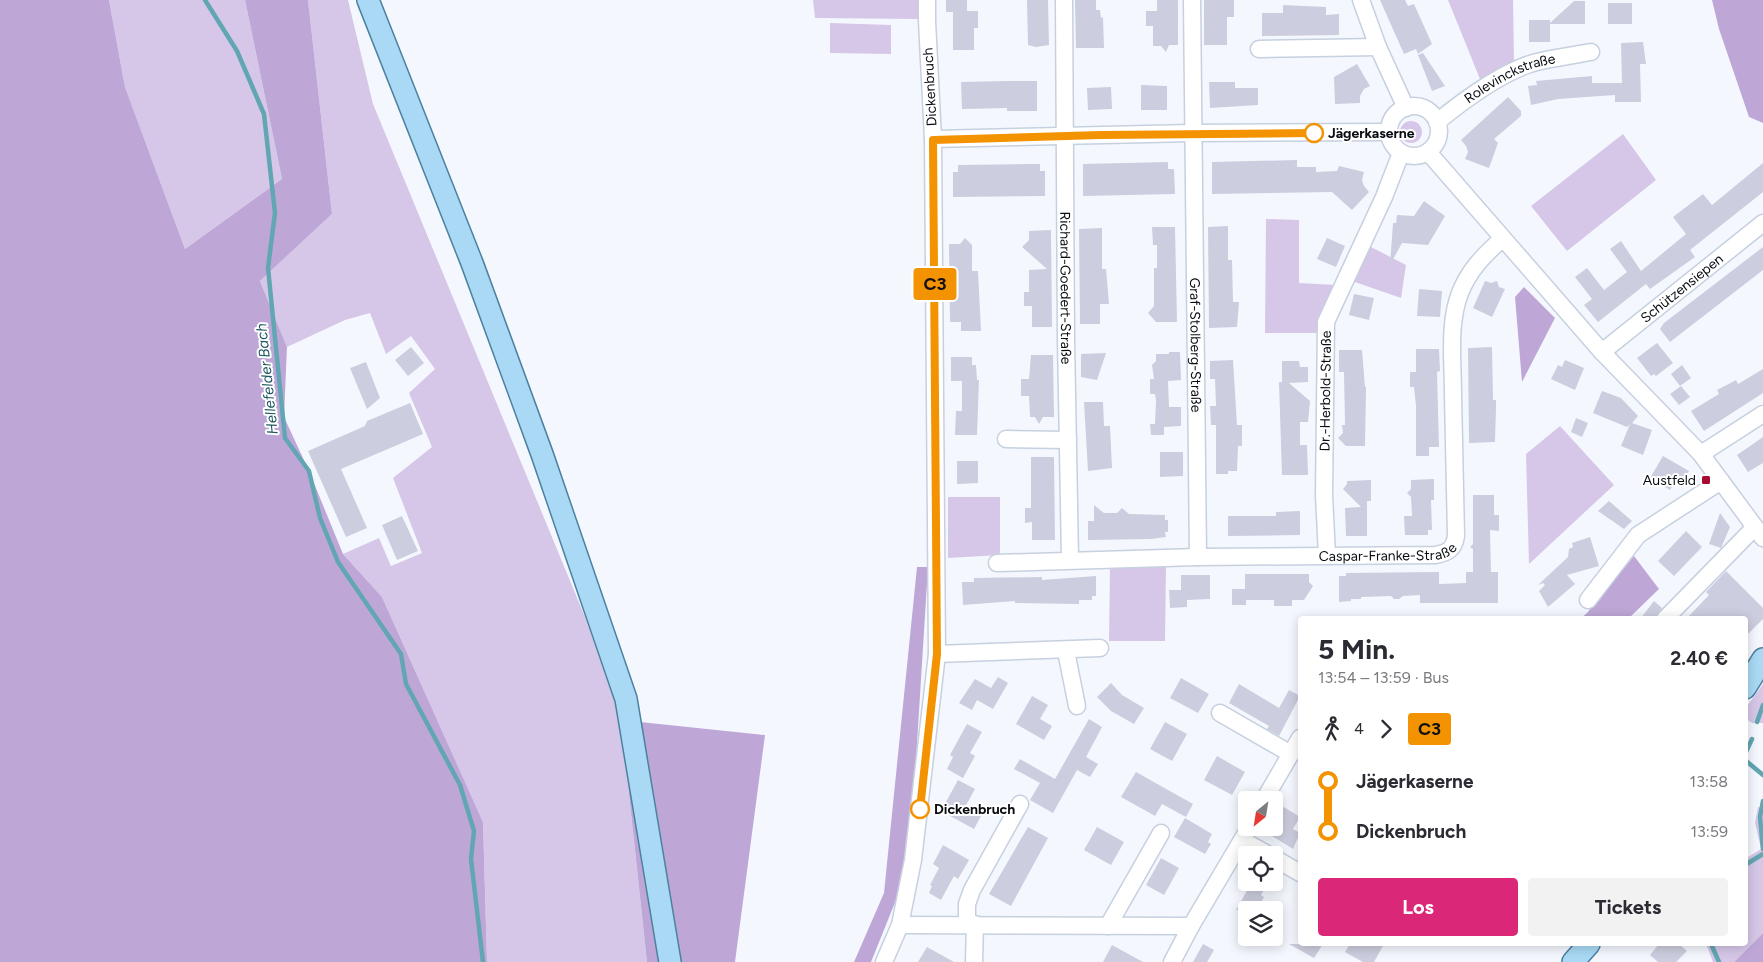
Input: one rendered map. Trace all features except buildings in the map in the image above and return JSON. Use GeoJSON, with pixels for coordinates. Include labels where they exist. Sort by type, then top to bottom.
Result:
{"type":"FeatureCollection","features":[{"type":"Feature","properties":{"kind":"main road"},"geometry":{"type":"LineString","coordinates":[[368,0],[472,264],[542,454],[626,699],[670,962]]}},
{"type":"Feature","properties":{"kind":"main road"},"geometry":{"type":"LineString","coordinates":[[1748,683],[1763,660]]}},
{"type":"Feature","properties":{"kind":"main road"},"geometry":{"type":"LineString","coordinates":[[1573,962],[1587,946]]}},
{"type":"Feature","properties":{"kind":"street","name":"Dickenbruch"},"geometry":{"type":"LineString","coordinates":[[884,962],[900,924],[913,860],[937,654],[933,140],[926,21],[928,0]]}},
{"type":"Feature","properties":{"kind":"street","name":"Richard-Goedert-Straße"},"geometry":{"type":"LineString","coordinates":[[1064,0],[1070,559]]}},
{"type":"Feature","properties":{"kind":"street","name":"Graf-Stolberg-Straße"},"geometry":{"type":"LineString","coordinates":[[1192,0],[1198,557]]}},
{"type":"Feature","properties":{"kind":"street"},"geometry":{"type":"LineString","coordinates":[[1361,0],[1378,47],[1406,108]]}},
{"type":"Feature","properties":{"kind":"street"},"geometry":{"type":"LineString","coordinates":[[1259,49],[1378,47]]}},
{"type":"Feature","properties":{"kind":"street","name":"Rolevinckstraße"},"geometry":{"type":"LineString","coordinates":[[1438,122],[1457,107],[1524,67],[1541,61],[1591,52]]}},
{"type":"Feature","properties":{"kind":"street"},"geometry":{"type":"LineString","coordinates":[[1414,106],[1428,110],[1438,122],[1438,139],[1428,152],[1417,156],[1401,153],[1392,142],[1389,132],[1396,114],[1406,108],[1414,106]]}},
{"type":"Feature","properties":{"kind":"street"},"geometry":{"type":"LineString","coordinates":[[933,140],[1064,135],[1389,132]]}},
{"type":"Feature","properties":{"kind":"street"},"geometry":{"type":"LineString","coordinates":[[1428,152],[1602,352],[1701,454],[1759,533],[1668,616]]}},
{"type":"Feature","properties":{"kind":"street","name":"Dr.-Herbold-Straße"},"geometry":{"type":"LineString","coordinates":[[1327,555],[1324,495],[1326,322],[1384,197],[1401,153]]}},
{"type":"Feature","properties":{"kind":"street","name":"Schützensiepen"},"geometry":{"type":"LineString","coordinates":[[1602,352],[1763,224]]}},
{"type":"Feature","properties":{"kind":"street","name":"Caspar-Franke-Straße"},"geometry":{"type":"LineString","coordinates":[[997,562],[1070,559],[1444,554],[1455,544],[1454,321],[1460,294],[1469,276],[1480,258],[1502,239]]}},
{"type":"Feature","properties":{"kind":"street"},"geometry":{"type":"LineString","coordinates":[[1701,454],[1763,414]]}},
{"type":"Feature","properties":{"kind":"street"},"geometry":{"type":"LineString","coordinates":[[1006,439],[1068,440]]}},
{"type":"Feature","properties":{"kind":"street"},"geometry":{"type":"LineString","coordinates":[[1588,600],[1638,535],[1722,481]]}},
{"type":"Feature","properties":{"kind":"street"},"geometry":{"type":"LineString","coordinates":[[937,654],[1066,651],[1100,648]]}},
{"type":"Feature","properties":{"kind":"street"},"geometry":{"type":"LineString","coordinates":[[1066,651],[1077,706]]}},
{"type":"Feature","properties":{"kind":"street"},"geometry":{"type":"LineString","coordinates":[[1220,713],[1290,754]]}},
{"type":"Feature","properties":{"kind":"street"},"geometry":{"type":"LineString","coordinates":[[1269,791],[1298,741]]}},
{"type":"Feature","properties":{"kind":"street"},"geometry":{"type":"LineString","coordinates":[[974,962],[968,904],[972,890],[1020,804]]}},
{"type":"Feature","properties":{"kind":"street"},"geometry":{"type":"LineString","coordinates":[[1108,926],[1161,833]]}},
{"type":"Feature","properties":{"kind":"street"},"geometry":{"type":"LineString","coordinates":[[1172,962],[1244,836]]}},
{"type":"Feature","properties":{"kind":"street"},"geometry":{"type":"LineString","coordinates":[[1247,836],[1259,846]]}},
{"type":"Feature","properties":{"kind":"street"},"geometry":{"type":"LineString","coordinates":[[1283,863],[1298,872]]}},
{"type":"Feature","properties":{"kind":"street"},"geometry":{"type":"LineString","coordinates":[[900,924],[1192,926]]}},
{"type":"Feature","properties":{"kind":"shaded area"},"geometry":{"type":"Polygon","coordinates":[[[0,0],[109,0],[125,87],[185,249],[282,179],[245,0],[308,0],[332,214],[260,281],[287,347],[284,417],[309,471],[343,554],[382,597],[483,822],[487,962],[0,962],[0,0]]]}},
{"type":"Feature","properties":{"kind":"shaded area"},"geometry":{"type":"Polygon","coordinates":[[[109,0],[245,0],[282,179],[185,249],[125,87],[109,0]]]}},
{"type":"Feature","properties":{"kind":"shaded area"},"geometry":{"type":"Polygon","coordinates":[[[308,0],[348,0],[373,104],[585,617],[621,720],[647,962],[487,962],[483,822],[382,597],[343,554],[379,538],[391,566],[422,553],[393,478],[432,447],[409,393],[435,369],[411,336],[386,354],[370,313],[345,320],[287,347],[260,281],[332,214],[308,0]]]}},
{"type":"Feature","properties":{"kind":"shaded area"},"geometry":{"type":"Polygon","coordinates":[[[813,0],[918,0],[918,19],[815,18],[813,0]]]}},
{"type":"Feature","properties":{"kind":"shaded area"},"geometry":{"type":"Polygon","coordinates":[[[1448,0],[1513,0],[1514,64],[1482,84],[1448,0]]]}},
{"type":"Feature","properties":{"kind":"shaded area"},"geometry":{"type":"Polygon","coordinates":[[[1712,0],[1763,0],[1763,123],[1749,117],[1719,29],[1712,0]]]}},
{"type":"Feature","properties":{"kind":"shaded area"},"geometry":{"type":"Polygon","coordinates":[[[830,23],[891,25],[891,54],[830,53],[830,23]]]}},
{"type":"Feature","properties":{"kind":"shaded area"},"geometry":{"type":"Polygon","coordinates":[[[1411,121],[1419,124],[1422,132],[1419,140],[1411,143],[1403,140],[1400,132],[1403,124],[1411,121]]]}},
{"type":"Feature","properties":{"kind":"shaded area"},"geometry":{"type":"Polygon","coordinates":[[[1623,134],[1656,180],[1567,251],[1531,206],[1623,134]]]}},
{"type":"Feature","properties":{"kind":"shaded area"},"geometry":{"type":"Polygon","coordinates":[[[1266,219],[1299,220],[1299,283],[1336,285],[1320,320],[1317,333],[1265,333],[1266,219]]]}},
{"type":"Feature","properties":{"kind":"shaded area"},"geometry":{"type":"Polygon","coordinates":[[[1369,246],[1406,265],[1401,298],[1352,281],[1369,246]]]}},
{"type":"Feature","properties":{"kind":"shaded area"},"geometry":{"type":"Polygon","coordinates":[[[1524,287],[1555,318],[1522,382],[1515,297],[1524,287]]]}},
{"type":"Feature","properties":{"kind":"shaded area"},"geometry":{"type":"Polygon","coordinates":[[[1560,426],[1614,485],[1529,564],[1526,454],[1560,426]]]}},
{"type":"Feature","properties":{"kind":"shaded area"},"geometry":{"type":"Polygon","coordinates":[[[948,497],[1000,497],[1000,555],[948,558],[948,497]]]}},
{"type":"Feature","properties":{"kind":"shaded area"},"geometry":{"type":"Polygon","coordinates":[[[1634,556],[1659,589],[1631,616],[1584,616],[1634,556]]]}},
{"type":"Feature","properties":{"kind":"shaded area"},"geometry":{"type":"Polygon","coordinates":[[[1166,565],[1165,641],[1109,641],[1110,567],[1166,565]]]}},
{"type":"Feature","properties":{"kind":"shaded area"},"geometry":{"type":"Polygon","coordinates":[[[917,567],[928,567],[913,808],[907,854],[898,895],[871,962],[854,962],[884,893],[917,567]]]}},
{"type":"Feature","properties":{"kind":"shaded area"},"geometry":{"type":"Polygon","coordinates":[[[1763,684],[1763,723],[1752,723],[1748,720],[1748,705],[1763,684]]]}},
{"type":"Feature","properties":{"kind":"shaded area"},"geometry":{"type":"Polygon","coordinates":[[[621,720],[765,735],[735,962],[647,962],[621,720]]]}},
{"type":"Feature","properties":{"kind":"shaded area"},"geometry":{"type":"Polygon","coordinates":[[[1758,807],[1763,808],[1763,933],[1734,962],[1713,962],[1707,946],[1748,946],[1748,857],[1761,849],[1755,823],[1758,807]]]}},
{"type":"Feature","properties":{"kind":"shaded area"},"geometry":{"type":"Polygon","coordinates":[[[1763,933],[1763,962],[1734,962],[1763,933]]]}},
{"type":"Feature","properties":{"kind":"waterway","name":"Hellefelder Bach"},"geometry":{"type":"LineString","coordinates":[[205,0],[237,51],[264,114],[275,213],[268,268],[285,438],[309,471],[320,518],[338,562],[401,654],[406,684],[460,785],[474,831],[471,859],[483,962]]}},
{"type":"Feature","properties":{"kind":"waterway"},"geometry":{"type":"LineString","coordinates":[[1757,722],[1763,705]]}},
{"type":"Feature","properties":{"kind":"waterway"},"geometry":{"type":"LineString","coordinates":[[1748,748],[1752,739]]}},
{"type":"Feature","properties":{"kind":"waterway"},"geometry":{"type":"LineString","coordinates":[[1748,762],[1763,775]]}},
{"type":"Feature","properties":{"kind":"waterway"},"geometry":{"type":"LineString","coordinates":[[1763,801],[1760,817],[1763,849]]}},
{"type":"Feature","properties":{"kind":"waterway"},"geometry":{"type":"LineString","coordinates":[[1748,863],[1763,854]]}},
{"type":"Feature","properties":{"kind":"waterway"},"geometry":{"type":"LineString","coordinates":[[1712,946],[1719,962]]}},
{"type":"Feature","properties":{"kind":"bus line","name":"C3"},"geometry":{"type":"LineString","coordinates":[[920,809],[937,654],[933,140],[1064,135],[1314,133]]}},
{"type":"Feature","properties":{"kind":"place","name":"Jägerkaserne"},"geometry":{"type":"Point","coordinates":[1314,133]}},
{"type":"Feature","properties":{"kind":"place","name":"Austfeld"},"geometry":{"type":"Point","coordinates":[1706,480]}},
{"type":"Feature","properties":{"kind":"place","name":"Dickenbruch"},"geometry":{"type":"Point","coordinates":[920,809]}}]}
